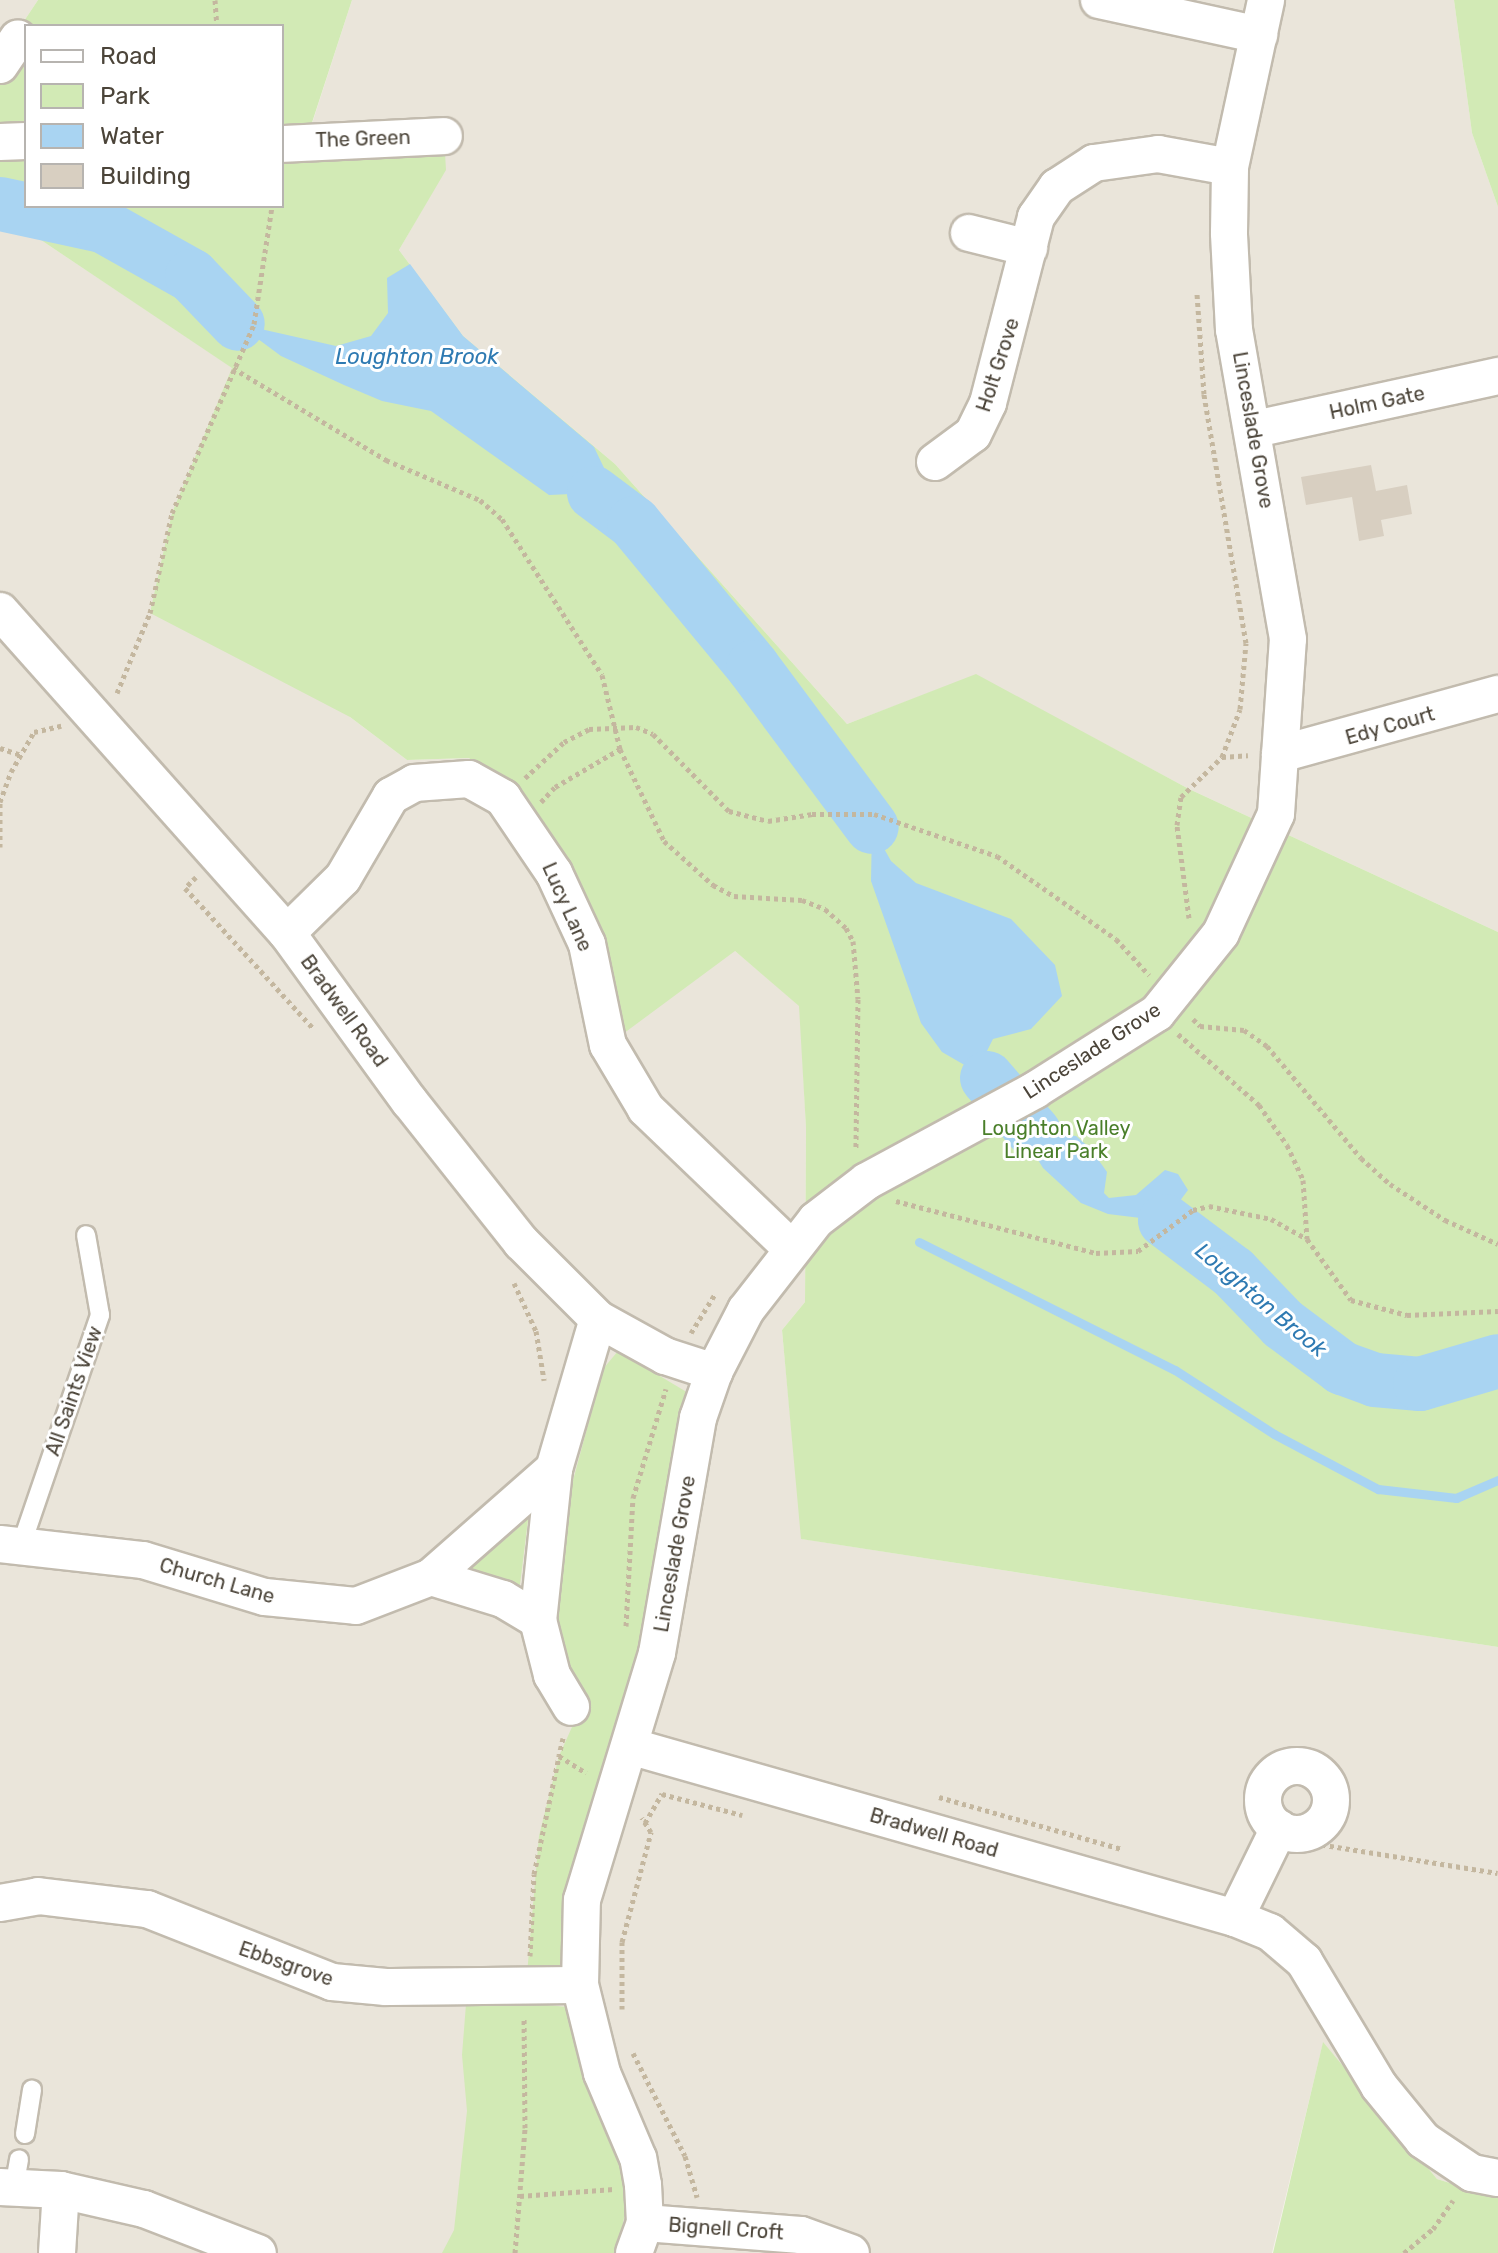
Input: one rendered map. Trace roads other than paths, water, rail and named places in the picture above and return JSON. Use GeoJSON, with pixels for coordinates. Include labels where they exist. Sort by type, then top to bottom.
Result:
{"type":"FeatureCollection","features":[{"type":"Feature","properties":{"kind":"street"},"geometry":{"type":"LineString","coordinates":[[1099,0],[1259,35]]}},
{"type":"Feature","properties":{"kind":"street","name":"Linceslade Grove"},"geometry":{"type":"LineString","coordinates":[[640,2238],[643,2185],[638,2158],[602,2073],[580,1985],[582,1900],[633,1747],[657,1653],[698,1418],[714,1372],[746,1310],[791,1248],[816,1220],[867,1181],[969,1122],[1071,1069],[1221,933],[1271,827],[1288,639],[1255,429],[1234,330],[1230,167],[1266,0]]}},
{"type":"Feature","properties":{"kind":"street","name":"The Green"},"geometry":{"type":"LineString","coordinates":[[284,144],[444,136]]}},
{"type":"Feature","properties":{"kind":"street"},"geometry":{"type":"LineString","coordinates":[[0,142],[24,141]]}},
{"type":"Feature","properties":{"kind":"street","name":"Holt Grove"},"geometry":{"type":"LineString","coordinates":[[935,462],[973,434],[988,403],[1036,217],[1057,187],[1094,163],[1158,154],[1230,167]]}},
{"type":"Feature","properties":{"kind":"street"},"geometry":{"type":"LineString","coordinates":[[969,233],[1029,248]]}},
{"type":"Feature","properties":{"kind":"street","name":"Holm Gate"},"geometry":{"type":"LineString","coordinates":[[1255,429],[1498,376]]}},
{"type":"Feature","properties":{"kind":"street","name":"Bradwell Road"},"geometry":{"type":"LineString","coordinates":[[0,611],[100,717],[287,933],[410,1102],[511,1230],[598,1319],[665,1356],[714,1372]]}},
{"type":"Feature","properties":{"kind":"street","name":"Edy Court"},"geometry":{"type":"LineString","coordinates":[[1280,754],[1498,694]]}},
{"type":"Feature","properties":{"kind":"street","name":"Lucy Lane"},"geometry":{"type":"LineString","coordinates":[[287,933],[343,878],[391,796],[414,783],[469,779],[513,810],[587,944],[608,1045],[646,1109],[791,1248]]}},
{"type":"Feature","properties":{"kind":"street"},"geometry":{"type":"LineString","coordinates":[[571,1707],[552,1675],[538,1620],[554,1469],[598,1319]]}},
{"type":"Feature","properties":{"kind":"street","name":"Church Lane"},"geometry":{"type":"LineString","coordinates":[[11,1544],[143,1560],[265,1597],[310,1604],[356,1606],[431,1577],[554,1469]]}},
{"type":"Feature","properties":{"kind":"street"},"geometry":{"type":"LineString","coordinates":[[431,1577],[503,1599],[538,1620]]}},
{"type":"Feature","properties":{"kind":"street","name":"Bradwell Road"},"geometry":{"type":"LineString","coordinates":[[633,1747],[1235,1918],[1270,1932],[1304,1961],[1379,2086],[1423,2140],[1485,2175]]}},
{"type":"Feature","properties":{"kind":"street"},"geometry":{"type":"LineString","coordinates":[[1235,1918],[1277,1832]]}},
{"type":"Feature","properties":{"kind":"street","name":"Ebbsgrove"},"geometry":{"type":"LineString","coordinates":[[0,1903],[38,1896],[147,1909],[332,1982],[386,1987],[580,1985]]}},
{"type":"Feature","properties":{"kind":"street"},"geometry":{"type":"LineString","coordinates":[[11,2178],[144,2209],[258,2253]]}},
{"type":"Feature","properties":{"kind":"street"},"geometry":{"type":"LineString","coordinates":[[57,2253],[61,2190]]}},
{"type":"Feature","properties":{"kind":"street","name":"Bignell Croft"},"geometry":{"type":"LineString","coordinates":[[640,2238],[697,2229],[801,2235],[851,2253]]}},
{"type":"Feature","properties":{"kind":"lane","name":"All Saints View"},"geometry":{"type":"LineString","coordinates":[[11,1544],[100,1315],[86,1235]]}},
{"type":"Feature","properties":{"kind":"lane"},"geometry":{"type":"LineString","coordinates":[[25,2134],[32,2090]]}},
{"type":"Feature","properties":{"kind":"water","name":"Loughton Brook"},"geometry":{"type":"Polygon","coordinates":[[[410,264],[463,336],[594,447],[605,470],[594,493],[549,495],[431,411],[382,401],[344,385],[281,356],[238,324],[336,346],[371,336],[388,313],[387,278],[410,264]]]}},
{"type":"Feature","properties":{"kind":"water"},"geometry":{"type":"Polygon","coordinates":[[[872,827],[891,861],[916,883],[1011,919],[1055,965],[1062,996],[1031,1029],[993,1039],[985,1055],[994,1070],[987,1078],[942,1052],[921,1023],[871,881],[872,827]]]}},
{"type":"Feature","properties":{"kind":"water","name":"Loughton Brook"},"geometry":{"type":"Polygon","coordinates":[[[1034,1132],[1076,1136],[1090,1148],[1107,1172],[1104,1193],[1109,1198],[1136,1195],[1165,1170],[1178,1174],[1188,1190],[1165,1221],[1108,1214],[1081,1203],[1043,1168],[1032,1150],[1034,1132]]]}},
{"type":"Feature","properties":{"kind":"waterway","name":"Loughton Brook"},"geometry":{"type":"LineString","coordinates":[[0,204],[103,226],[192,276],[238,324]]}},
{"type":"Feature","properties":{"kind":"waterway","name":"Loughton Brook"},"geometry":{"type":"LineString","coordinates":[[594,493],[634,523],[753,667],[872,827]]}},
{"type":"Feature","properties":{"kind":"waterway","name":"Loughton Brook"},"geometry":{"type":"LineString","coordinates":[[987,1078],[1034,1132]]}},
{"type":"Feature","properties":{"kind":"waterway","name":"Loughton Brook"},"geometry":{"type":"LineString","coordinates":[[1165,1221],[1233,1272],[1283,1324],[1342,1368],[1375,1380],[1420,1384],[1498,1361]]}},
{"type":"Feature","properties":{"kind":"waterway"},"geometry":{"type":"LineString","coordinates":[[919,1242],[1175,1370],[1274,1434],[1378,1489],[1456,1498],[1498,1480]]}},
{"type":"Feature","properties":{"kind":"park label","name":"Loughton Valley Linear Park"},"geometry":{"type":"Point","coordinates":[1056,1140]}}]}
